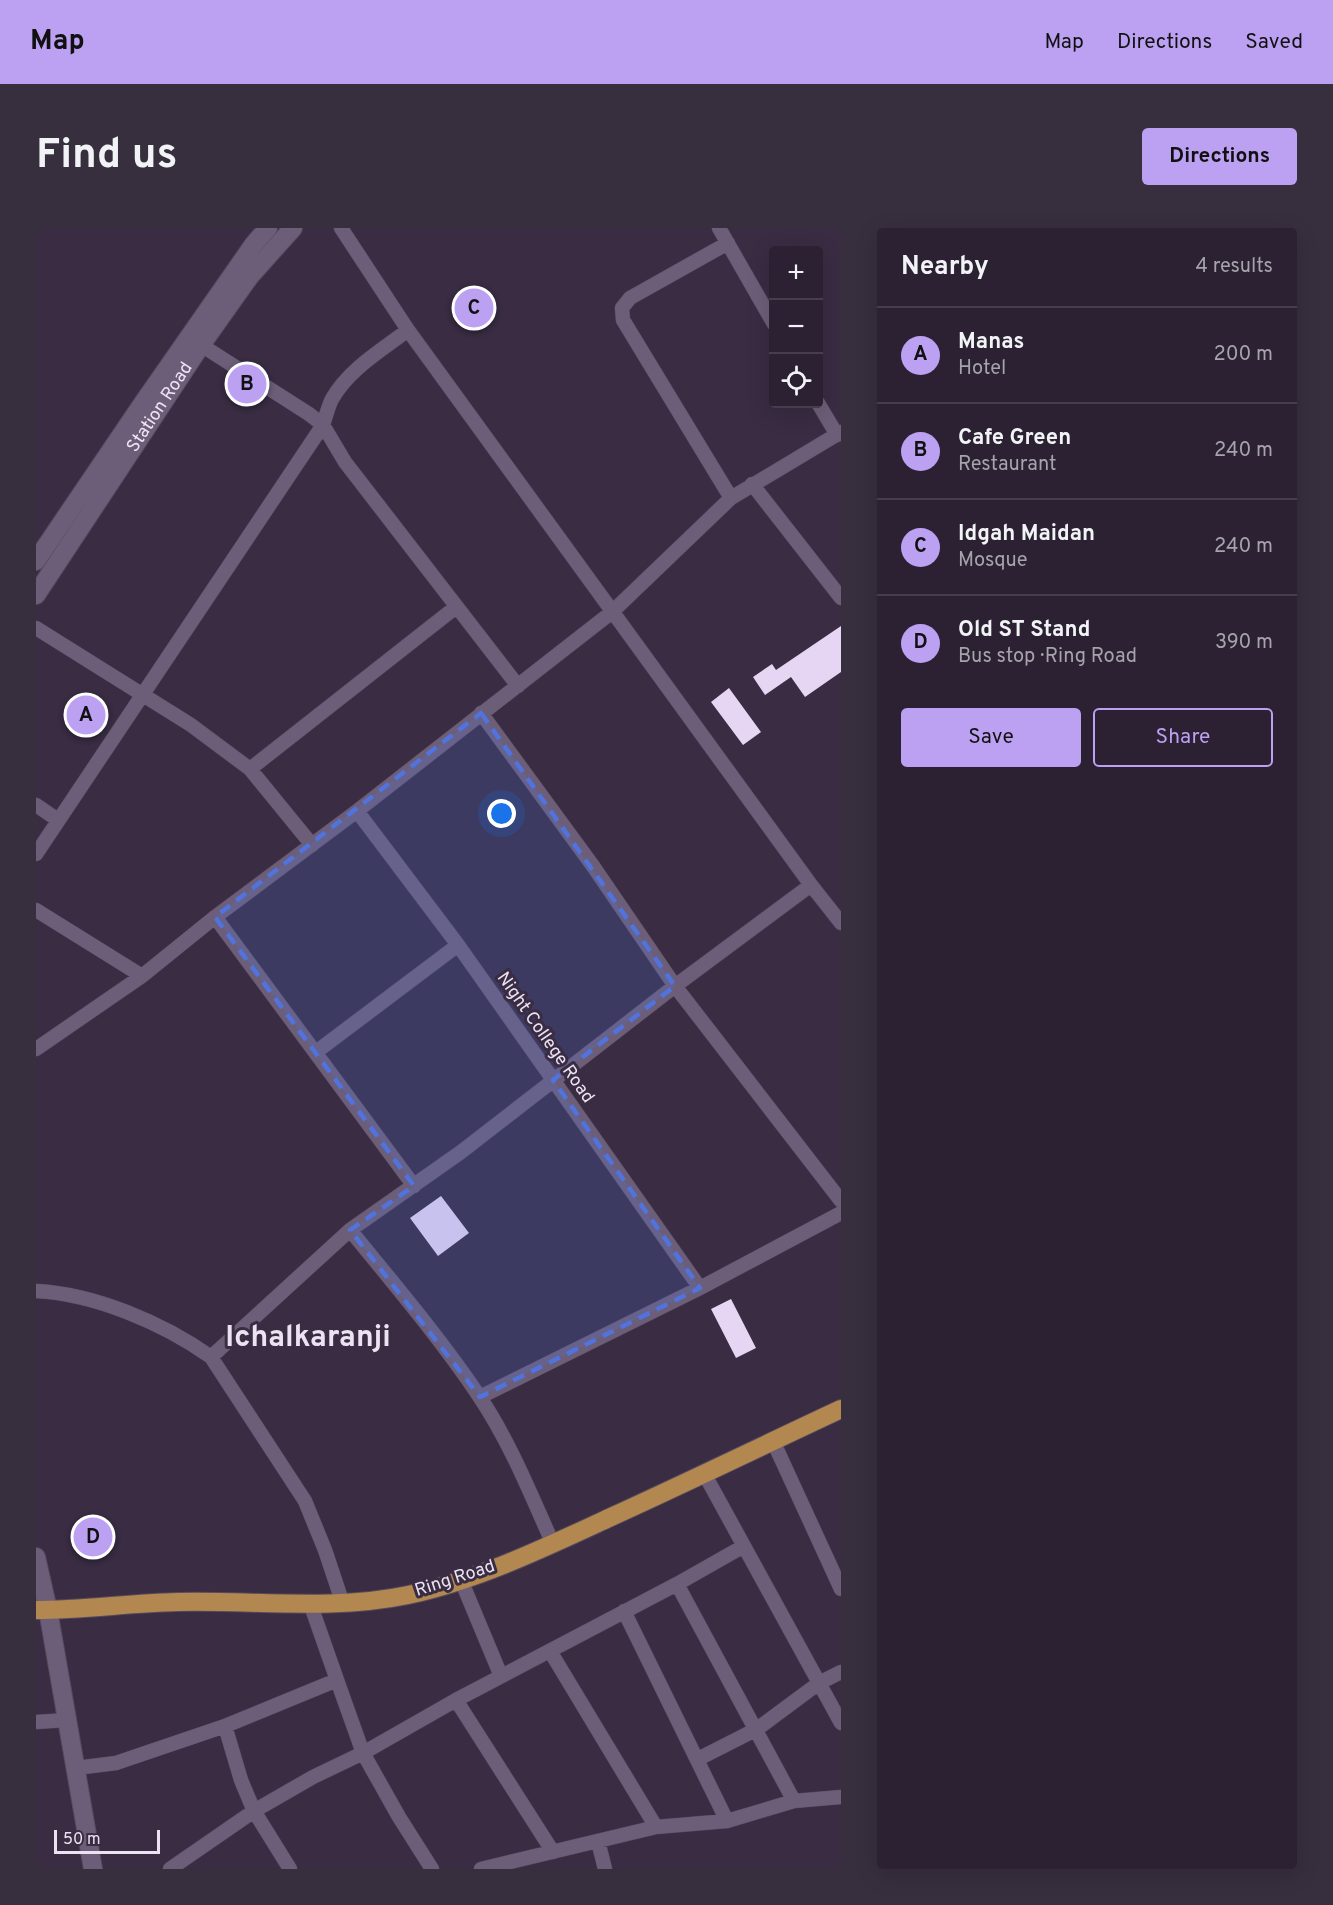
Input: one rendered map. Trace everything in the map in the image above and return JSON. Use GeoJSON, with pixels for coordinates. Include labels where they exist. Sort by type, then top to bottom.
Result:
{"type":"FeatureCollection","features":[{"type":"Feature","properties":{"kind":"main road","name":"Station Road"},"geometry":{"type":"LineString","coordinates":[[36,561],[149,393],[254,244],[268,228]]}},
{"type":"Feature","properties":{"kind":"main road","name":"Station Road"},"geometry":{"type":"LineString","coordinates":[[36,595],[201,345],[250,276],[293,228]]}},
{"type":"Feature","properties":{"kind":"main road","name":"Ring Road"},"geometry":{"type":"LineString","coordinates":[[42,1610],[177,1602],[342,1602],[376,1600],[408,1594],[461,1580],[553,1544],[705,1475],[841,1409]]}},
{"type":"Feature","properties":{"kind":"main road"},"geometry":{"type":"LineString","coordinates":[[36,1557],[42,1610],[67,1720],[93,1869]]}},
{"type":"Feature","properties":{"kind":"street"},"geometry":{"type":"LineString","coordinates":[[341,228],[408,330],[841,923]]}},
{"type":"Feature","properties":{"kind":"street"},"geometry":{"type":"LineString","coordinates":[[719,228],[769,315]]}},
{"type":"Feature","properties":{"kind":"street"},"geometry":{"type":"LineString","coordinates":[[728,243],[630,298],[622,308],[623,320],[731,498]]}},
{"type":"Feature","properties":{"kind":"street"},"geometry":{"type":"LineString","coordinates":[[36,854],[323,425],[332,400],[341,387],[355,371],[408,330]]}},
{"type":"Feature","properties":{"kind":"street"},"geometry":{"type":"LineString","coordinates":[[201,345],[323,425],[345,462],[518,686]]}},
{"type":"Feature","properties":{"kind":"street"},"geometry":{"type":"LineString","coordinates":[[36,1049],[142,976],[215,917],[357,811],[612,612],[731,498],[839,434],[822,408]]}},
{"type":"Feature","properties":{"kind":"street"},"geometry":{"type":"LineString","coordinates":[[752,484],[841,598]]}},
{"type":"Feature","properties":{"kind":"street"},"geometry":{"type":"LineString","coordinates":[[250,769],[456,607]]}},
{"type":"Feature","properties":{"kind":"street"},"geometry":{"type":"LineString","coordinates":[[36,628],[191,725],[250,769],[312,845]]}},
{"type":"Feature","properties":{"kind":"street"},"geometry":{"type":"LineString","coordinates":[[481,713],[593,866],[675,986],[841,1201]]}},
{"type":"Feature","properties":{"kind":"street"},"geometry":{"type":"LineString","coordinates":[[36,805],[58,820]]}},
{"type":"Feature","properties":{"kind":"street","name":"Night College Road"},"geometry":{"type":"LineString","coordinates":[[357,811],[458,945],[700,1288]]}},
{"type":"Feature","properties":{"kind":"street"},"geometry":{"type":"LineString","coordinates":[[211,1357],[350,1230],[461,1152],[675,986],[812,885]]}},
{"type":"Feature","properties":{"kind":"street"},"geometry":{"type":"LineString","coordinates":[[36,910],[142,976]]}},
{"type":"Feature","properties":{"kind":"street"},"geometry":{"type":"LineString","coordinates":[[215,917],[414,1186]]}},
{"type":"Feature","properties":{"kind":"street"},"geometry":{"type":"LineString","coordinates":[[316,1052],[458,945]]}},
{"type":"Feature","properties":{"kind":"street"},"geometry":{"type":"LineString","coordinates":[[480,1397],[700,1288],[841,1213]]}},
{"type":"Feature","properties":{"kind":"street"},"geometry":{"type":"LineString","coordinates":[[350,1230],[428,1327],[480,1397],[511,1454],[553,1544]]}},
{"type":"Feature","properties":{"kind":"street"},"geometry":{"type":"LineString","coordinates":[[36,1291],[58,1292],[124,1311],[190,1342],[211,1357],[305,1501],[325,1550],[342,1602]]}},
{"type":"Feature","properties":{"kind":"street"},"geometry":{"type":"LineString","coordinates":[[772,1441],[841,1589]]}},
{"type":"Feature","properties":{"kind":"street"},"geometry":{"type":"LineString","coordinates":[[705,1475],[841,1723]]}},
{"type":"Feature","properties":{"kind":"street"},"geometry":{"type":"LineString","coordinates":[[170,1869],[254,1811],[313,1777],[363,1754],[456,1700],[677,1584],[744,1546]]}},
{"type":"Feature","properties":{"kind":"street"},"geometry":{"type":"LineString","coordinates":[[461,1580],[501,1676]]}},
{"type":"Feature","properties":{"kind":"street"},"geometry":{"type":"LineString","coordinates":[[677,1584],[794,1801]]}},
{"type":"Feature","properties":{"kind":"street"},"geometry":{"type":"LineString","coordinates":[[310,1603],[363,1754],[432,1869]]}},
{"type":"Feature","properties":{"kind":"street"},"geometry":{"type":"LineString","coordinates":[[624,1611],[727,1821]]}},
{"type":"Feature","properties":{"kind":"street"},"geometry":{"type":"LineString","coordinates":[[550,1651],[656,1827]]}},
{"type":"Feature","properties":{"kind":"street"},"geometry":{"type":"LineString","coordinates":[[698,1759],[757,1729],[819,1683],[841,1672]]}},
{"type":"Feature","properties":{"kind":"street"},"geometry":{"type":"LineString","coordinates":[[76,1768],[116,1763],[225,1726],[337,1680]]}},
{"type":"Feature","properties":{"kind":"street"},"geometry":{"type":"LineString","coordinates":[[456,1700],[553,1852]]}},
{"type":"Feature","properties":{"kind":"street"},"geometry":{"type":"LineString","coordinates":[[36,1722],[67,1720]]}},
{"type":"Feature","properties":{"kind":"street"},"geometry":{"type":"LineString","coordinates":[[225,1726],[241,1780],[254,1811],[290,1869]]}},
{"type":"Feature","properties":{"kind":"street"},"geometry":{"type":"LineString","coordinates":[[481,1869],[656,1827],[727,1821],[794,1801],[841,1797]]}},
{"type":"Feature","properties":{"kind":"street"},"geometry":{"type":"LineString","coordinates":[[598,1841],[605,1869]]}},
{"type":"Feature","properties":{"kind":"highlighted area"},"geometry":{"type":"Polygon","coordinates":[[[481,713],[675,986],[553,1080],[700,1288],[480,1397],[350,1230],[414,1186],[215,917],[481,713]]]}},
{"type":"Feature","properties":{"kind":"building"},"geometry":{"type":"Polygon","coordinates":[[[841,626],[841,672],[805,697],[791,677],[765,695],[753,677],[772,664],[776,670],[841,626]]]}},
{"type":"Feature","properties":{"kind":"building"},"geometry":{"type":"Polygon","coordinates":[[[729,688],[761,732],[743,745],[711,702],[729,688]]]}},
{"type":"Feature","properties":{"kind":"building"},"geometry":{"type":"Polygon","coordinates":[[[441,1196],[469,1233],[438,1256],[410,1218],[441,1196]]]}},
{"type":"Feature","properties":{"kind":"building"},"geometry":{"type":"Polygon","coordinates":[[[731,1299],[756,1348],[736,1358],[711,1309],[731,1299]]]}},
{"type":"Feature","properties":{"kind":"place","name":"Idgah Maidan"},"geometry":{"type":"Point","coordinates":[474,308]}},
{"type":"Feature","properties":{"kind":"place","name":"Cafe Green"},"geometry":{"type":"Point","coordinates":[247,384]}},
{"type":"Feature","properties":{"kind":"place","name":"Manas"},"geometry":{"type":"Point","coordinates":[86,715]}},
{"type":"Feature","properties":{"kind":"place","name":"Old ST Stand"},"geometry":{"type":"Point","coordinates":[93,1537]}},
{"type":"Feature","properties":{"kind":"district","name":"Ichalkaranji"},"geometry":{"type":"Point","coordinates":[308,1338]}}]}
